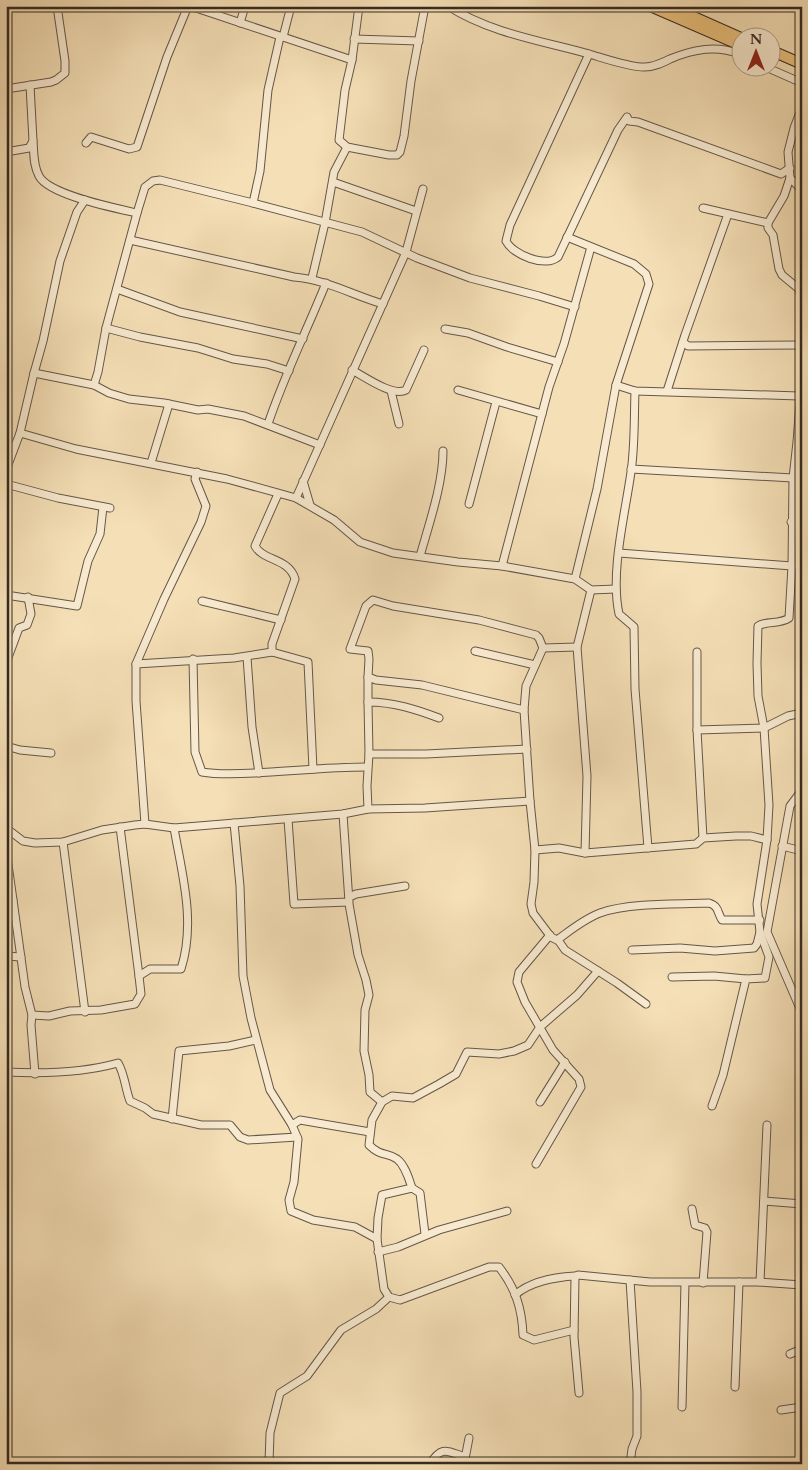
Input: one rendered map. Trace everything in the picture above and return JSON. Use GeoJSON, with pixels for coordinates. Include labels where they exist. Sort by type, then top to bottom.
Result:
{"type":"FeatureCollection","features":[{"type":"Feature","properties":{"kind":"highway"},"geometry":{"type":"LineString","coordinates":[[650,6],[730,41]]}},
{"type":"Feature","properties":{"kind":"highway"},"geometry":{"type":"LineString","coordinates":[[670,6],[730,33]]}},
{"type":"Feature","properties":{"kind":"highway"},"geometry":{"type":"LineString","coordinates":[[780,54],[802,64]]}},
{"type":"Feature","properties":{"kind":"highway"},"geometry":{"type":"LineString","coordinates":[[780,62],[802,70]]}},
{"type":"Feature","properties":{"kind":"street"},"geometry":{"type":"LineString","coordinates":[[6,89],[56,80],[65,73],[57,6]]}},
{"type":"Feature","properties":{"kind":"street"},"geometry":{"type":"LineString","coordinates":[[86,143],[91,137],[129,149],[137,147],[167,57],[189,6],[352,60]]}},
{"type":"Feature","properties":{"kind":"street"},"geometry":{"type":"LineString","coordinates":[[240,23],[245,6]]}},
{"type":"Feature","properties":{"kind":"street"},"geometry":{"type":"LineString","coordinates":[[253,203],[260,171],[268,90],[291,6]]}},
{"type":"Feature","properties":{"kind":"street"},"geometry":{"type":"LineString","coordinates":[[359,6],[339,140],[347,147],[389,155],[397,155],[400,152],[404,136],[425,6]]}},
{"type":"Feature","properties":{"kind":"street"},"geometry":{"type":"LineString","coordinates":[[448,6],[464,16],[486,25],[644,68],[656,66],[705,48],[730,51]]}},
{"type":"Feature","properties":{"kind":"street"},"geometry":{"type":"LineString","coordinates":[[354,39],[418,41]]}},
{"type":"Feature","properties":{"kind":"street"},"geometry":{"type":"LineString","coordinates":[[589,54],[510,225],[506,242],[513,251],[544,263],[558,258],[618,130],[627,117],[629,122],[638,122],[781,174],[790,168]]}},
{"type":"Feature","properties":{"kind":"street"},"geometry":{"type":"LineString","coordinates":[[780,73],[802,83]]}},
{"type":"Feature","properties":{"kind":"street"},"geometry":{"type":"LineString","coordinates":[[30,85],[35,166],[46,185],[84,200],[136,213]]}},
{"type":"Feature","properties":{"kind":"street"},"geometry":{"type":"LineString","coordinates":[[802,107],[788,152],[790,178],[784,196],[768,223],[768,228],[773,235],[776,246],[779,269],[785,278],[799,289],[802,301]]}},
{"type":"Feature","properties":{"kind":"street"},"geometry":{"type":"LineString","coordinates":[[6,152],[29,148],[33,141]]}},
{"type":"Feature","properties":{"kind":"street"},"geometry":{"type":"LineString","coordinates":[[312,278],[325,223],[334,172],[347,147]]}},
{"type":"Feature","properties":{"kind":"street"},"geometry":{"type":"LineString","coordinates":[[790,178],[802,190]]}},
{"type":"Feature","properties":{"kind":"street"},"geometry":{"type":"LineString","coordinates":[[94,385],[106,328],[136,213],[145,187],[153,180],[160,180],[253,203],[362,232],[470,278],[540,296],[575,308]]}},
{"type":"Feature","properties":{"kind":"street"},"geometry":{"type":"LineString","coordinates":[[333,182],[416,211]]}},
{"type":"Feature","properties":{"kind":"street"},"geometry":{"type":"LineString","coordinates":[[296,498],[406,252],[423,188]]}},
{"type":"Feature","properties":{"kind":"street"},"geometry":{"type":"LineString","coordinates":[[6,470],[20,433],[34,373],[44,341],[60,261],[77,212],[84,200]]}},
{"type":"Feature","properties":{"kind":"street"},"geometry":{"type":"LineString","coordinates":[[702,208],[768,223]]}},
{"type":"Feature","properties":{"kind":"street"},"geometry":{"type":"LineString","coordinates":[[667,391],[682,342],[728,214]]}},
{"type":"Feature","properties":{"kind":"street"},"geometry":{"type":"LineString","coordinates":[[568,237],[634,264],[643,270],[649,284],[616,385],[597,489],[574,579]]}},
{"type":"Feature","properties":{"kind":"street"},"geometry":{"type":"LineString","coordinates":[[130,240],[294,276],[312,278],[383,304]]}},
{"type":"Feature","properties":{"kind":"street"},"geometry":{"type":"LineString","coordinates":[[502,566],[542,414],[575,308],[591,247]]}},
{"type":"Feature","properties":{"kind":"street"},"geometry":{"type":"LineString","coordinates":[[268,424],[278,395],[304,339],[326,282]]}},
{"type":"Feature","properties":{"kind":"street"},"geometry":{"type":"LineString","coordinates":[[117,289],[180,312],[304,339]]}},
{"type":"Feature","properties":{"kind":"street"},"geometry":{"type":"LineString","coordinates":[[106,328],[140,337],[198,348],[233,359],[267,364],[289,371]]}},
{"type":"Feature","properties":{"kind":"street"},"geometry":{"type":"LineString","coordinates":[[445,329],[468,333],[507,348],[558,362]]}},
{"type":"Feature","properties":{"kind":"street"},"geometry":{"type":"LineString","coordinates":[[682,342],[688,346],[736,344],[802,345]]}},
{"type":"Feature","properties":{"kind":"street"},"geometry":{"type":"LineString","coordinates":[[352,370],[392,391],[401,392],[406,390],[424,350]]}},
{"type":"Feature","properties":{"kind":"street"},"geometry":{"type":"LineString","coordinates":[[34,373],[94,385],[109,393],[128,399],[198,410],[208,409],[244,416],[320,445]]}},
{"type":"Feature","properties":{"kind":"street"},"geometry":{"type":"LineString","coordinates":[[632,950],[680,948],[715,951],[754,948],[757,944],[760,920],[757,904],[767,840],[769,805],[764,728],[758,696],[756,663],[758,626],[763,623],[783,622],[789,618],[792,566],[792,478],[800,440],[799,396],[802,375]]}},
{"type":"Feature","properties":{"kind":"street"},"geometry":{"type":"LineString","coordinates":[[616,385],[636,391],[799,396]]}},
{"type":"Feature","properties":{"kind":"street"},"geometry":{"type":"LineString","coordinates":[[458,390],[542,414]]}},
{"type":"Feature","properties":{"kind":"street"},"geometry":{"type":"LineString","coordinates":[[392,391],[398,424]]}},
{"type":"Feature","properties":{"kind":"street"},"geometry":{"type":"LineString","coordinates":[[636,391],[631,469],[616,589],[619,614],[634,627],[635,689],[648,848]]}},
{"type":"Feature","properties":{"kind":"street"},"geometry":{"type":"LineString","coordinates":[[469,504],[496,402]]}},
{"type":"Feature","properties":{"kind":"street"},"geometry":{"type":"LineString","coordinates":[[151,463],[169,404]]}},
{"type":"Feature","properties":{"kind":"street"},"geometry":{"type":"LineString","coordinates":[[20,433],[76,449],[197,472],[296,498],[339,523],[360,542],[393,553],[502,566],[574,579],[591,590],[616,589]]}},
{"type":"Feature","properties":{"kind":"street"},"geometry":{"type":"LineString","coordinates":[[420,556],[434,508],[443,461],[443,451]]}},
{"type":"Feature","properties":{"kind":"street"},"geometry":{"type":"LineString","coordinates":[[631,469],[792,478]]}},
{"type":"Feature","properties":{"kind":"street"},"geometry":{"type":"LineString","coordinates":[[145,824],[136,701],[136,664],[172,581],[201,522],[206,506],[195,479],[197,472]]}},
{"type":"Feature","properties":{"kind":"street"},"geometry":{"type":"LineString","coordinates":[[303,481],[310,505]]}},
{"type":"Feature","properties":{"kind":"street"},"geometry":{"type":"LineString","coordinates":[[6,484],[58,498],[106,507],[100,534],[88,560],[78,606],[6,595]]}},
{"type":"Feature","properties":{"kind":"street"},"geometry":{"type":"LineString","coordinates":[[272,652],[272,644],[294,584],[294,574],[284,564],[258,550],[255,546],[278,494]]}},
{"type":"Feature","properties":{"kind":"street"},"geometry":{"type":"LineString","coordinates":[[791,522],[802,519]]}},
{"type":"Feature","properties":{"kind":"street"},"geometry":{"type":"LineString","coordinates":[[619,553],[792,566]]}},
{"type":"Feature","properties":{"kind":"street"},"geometry":{"type":"LineString","coordinates":[[585,853],[587,776],[577,647],[591,590]]}},
{"type":"Feature","properties":{"kind":"street"},"geometry":{"type":"LineString","coordinates":[[6,663],[19,628],[27,625],[32,614],[28,598]]}},
{"type":"Feature","properties":{"kind":"street"},"geometry":{"type":"LineString","coordinates":[[368,810],[369,659],[368,651],[350,649],[366,606],[373,600],[393,606],[479,620],[536,635],[540,638],[543,648],[526,686],[524,710],[535,850],[531,904],[533,913],[554,940],[558,940],[565,950],[646,1004]]}},
{"type":"Feature","properties":{"kind":"street"},"geometry":{"type":"LineString","coordinates":[[202,601],[281,620]]}},
{"type":"Feature","properties":{"kind":"street"},"geometry":{"type":"LineString","coordinates":[[543,648],[577,647]]}},
{"type":"Feature","properties":{"kind":"street"},"geometry":{"type":"LineString","coordinates":[[475,650],[535,665]]}},
{"type":"Feature","properties":{"kind":"street"},"geometry":{"type":"LineString","coordinates":[[136,664],[247,657],[272,652],[308,662],[313,769]]}},
{"type":"Feature","properties":{"kind":"street"},"geometry":{"type":"LineString","coordinates":[[697,652],[697,730],[703,838]]}},
{"type":"Feature","properties":{"kind":"street"},"geometry":{"type":"LineString","coordinates":[[247,657],[252,727],[259,773]]}},
{"type":"Feature","properties":{"kind":"street"},"geometry":{"type":"LineString","coordinates":[[193,660],[195,752],[202,772],[213,774],[259,773],[337,767],[367,767]]}},
{"type":"Feature","properties":{"kind":"street"},"geometry":{"type":"LineString","coordinates":[[368,677],[376,680],[422,684],[524,710]]}},
{"type":"Feature","properties":{"kind":"street"},"geometry":{"type":"LineString","coordinates":[[368,702],[406,706],[438,718]]}},
{"type":"Feature","properties":{"kind":"street"},"geometry":{"type":"LineString","coordinates":[[697,730],[764,728],[788,716],[802,713]]}},
{"type":"Feature","properties":{"kind":"street"},"geometry":{"type":"LineString","coordinates":[[6,746],[20,750],[50,753]]}},
{"type":"Feature","properties":{"kind":"street"},"geometry":{"type":"LineString","coordinates":[[369,754],[527,749]]}},
{"type":"Feature","properties":{"kind":"street"},"geometry":{"type":"LineString","coordinates":[[802,790],[790,806],[767,932],[802,1013]]}},
{"type":"Feature","properties":{"kind":"street"},"geometry":{"type":"LineString","coordinates":[[6,828],[23,841],[35,843],[62,842],[102,830],[145,824],[174,828],[343,814],[368,810],[530,801]]}},
{"type":"Feature","properties":{"kind":"street"},"geometry":{"type":"LineString","coordinates":[[343,814],[349,901],[358,955],[369,995],[365,1010],[364,1051],[370,1092],[382,1102]]}},
{"type":"Feature","properties":{"kind":"street"},"geometry":{"type":"LineString","coordinates":[[288,819],[294,904],[349,902],[356,894],[405,886]]}},
{"type":"Feature","properties":{"kind":"street"},"geometry":{"type":"LineString","coordinates":[[234,823],[240,886],[243,976],[256,1040],[270,1090],[292,1125],[297,1137],[294,1182],[289,1200],[291,1211],[313,1220],[332,1222],[355,1228],[390,1249]]}},
{"type":"Feature","properties":{"kind":"street"},"geometry":{"type":"LineString","coordinates":[[32,1015],[49,1016],[70,1011],[85,1012],[135,1004],[141,994],[120,827]]}},
{"type":"Feature","properties":{"kind":"street"},"geometry":{"type":"LineString","coordinates":[[139,976],[150,970],[181,969],[186,954],[188,912],[174,828]]}},
{"type":"Feature","properties":{"kind":"street"},"geometry":{"type":"LineString","coordinates":[[535,850],[559,848],[585,853],[696,844],[703,838],[751,836],[767,840]]}},
{"type":"Feature","properties":{"kind":"street"},"geometry":{"type":"LineString","coordinates":[[62,842],[85,1012]]}},
{"type":"Feature","properties":{"kind":"street"},"geometry":{"type":"LineString","coordinates":[[782,846],[802,851]]}},
{"type":"Feature","properties":{"kind":"street"},"geometry":{"type":"LineString","coordinates":[[6,850],[10,900],[25,987],[32,1015],[31,1025],[35,1074]]}},
{"type":"Feature","properties":{"kind":"street"},"geometry":{"type":"LineString","coordinates":[[558,940],[581,923],[600,913],[636,907],[709,903],[717,908],[722,920],[760,920]]}},
{"type":"Feature","properties":{"kind":"street"},"geometry":{"type":"LineString","coordinates":[[672,977],[765,978],[770,957],[760,932]]}},
{"type":"Feature","properties":{"kind":"street"},"geometry":{"type":"LineString","coordinates":[[536,1164],[581,1087],[579,1078],[553,1050],[525,1002],[517,982],[519,972],[550,935]]}},
{"type":"Feature","properties":{"kind":"street"},"geometry":{"type":"LineString","coordinates":[[6,956],[21,957]]}},
{"type":"Feature","properties":{"kind":"street"},"geometry":{"type":"LineString","coordinates":[[425,1234],[420,1193],[412,1188],[408,1177],[397,1159],[376,1153],[369,1145],[372,1120],[382,1102],[392,1096],[413,1098],[440,1084],[456,1074],[467,1052],[499,1054],[514,1051],[528,1045],[540,1027],[577,995],[598,972]]}},
{"type":"Feature","properties":{"kind":"street"},"geometry":{"type":"LineString","coordinates":[[712,1106],[723,1075],[746,979]]}},
{"type":"Feature","properties":{"kind":"street"},"geometry":{"type":"LineString","coordinates":[[172,1119],[179,1051],[230,1046],[256,1040]]}},
{"type":"Feature","properties":{"kind":"street"},"geometry":{"type":"LineString","coordinates":[[540,1102],[565,1062]]}},
{"type":"Feature","properties":{"kind":"street"},"geometry":{"type":"LineString","coordinates":[[6,1072],[35,1074],[90,1070],[118,1063],[124,1074],[126,1090],[130,1101],[146,1108],[152,1114],[201,1125],[230,1125],[240,1137],[248,1140],[297,1137]]}},
{"type":"Feature","properties":{"kind":"street"},"geometry":{"type":"LineString","coordinates":[[292,1125],[300,1120],[370,1132]]}},
{"type":"Feature","properties":{"kind":"street"},"geometry":{"type":"LineString","coordinates":[[760,1282],[767,1125]]}},
{"type":"Feature","properties":{"kind":"street"},"geometry":{"type":"LineString","coordinates":[[389,1298],[384,1289],[377,1241],[382,1195],[412,1188]]}},
{"type":"Feature","properties":{"kind":"street"},"geometry":{"type":"LineString","coordinates":[[764,1201],[802,1204]]}},
{"type":"Feature","properties":{"kind":"street"},"geometry":{"type":"LineString","coordinates":[[692,1210],[695,1225],[704,1228],[707,1232],[703,1283]]}},
{"type":"Feature","properties":{"kind":"street"},"geometry":{"type":"LineString","coordinates":[[378,1252],[425,1234],[507,1211]]}},
{"type":"Feature","properties":{"kind":"street"},"geometry":{"type":"LineString","coordinates":[[389,1298],[400,1300],[489,1267],[499,1267],[508,1278],[516,1295],[522,1314],[523,1335],[534,1340],[574,1330]]}},
{"type":"Feature","properties":{"kind":"street"},"geometry":{"type":"LineString","coordinates":[[516,1295],[523,1289],[553,1278],[575,1277],[578,1275],[685,1283],[760,1282],[802,1285]]}},
{"type":"Feature","properties":{"kind":"street"},"geometry":{"type":"LineString","coordinates":[[575,1277],[574,1330],[579,1394]]}},
{"type":"Feature","properties":{"kind":"street"},"geometry":{"type":"LineString","coordinates":[[630,1280],[637,1392],[637,1436],[632,1449],[630,1464]]}},
{"type":"Feature","properties":{"kind":"street"},"geometry":{"type":"LineString","coordinates":[[735,1387],[739,1282]]}},
{"type":"Feature","properties":{"kind":"street"},"geometry":{"type":"LineString","coordinates":[[682,1407],[685,1283]]}},
{"type":"Feature","properties":{"kind":"street"},"geometry":{"type":"LineString","coordinates":[[269,1464],[270,1433],[280,1393],[308,1376],[342,1330],[376,1309],[389,1298]]}},
{"type":"Feature","properties":{"kind":"street"},"geometry":{"type":"LineString","coordinates":[[790,1354],[802,1349]]}},
{"type":"Feature","properties":{"kind":"street"},"geometry":{"type":"LineString","coordinates":[[781,1410],[802,1407]]}},
{"type":"Feature","properties":{"kind":"street"},"geometry":{"type":"LineString","coordinates":[[430,1464],[436,1455],[446,1450],[465,1460],[469,1438]]}}]}
